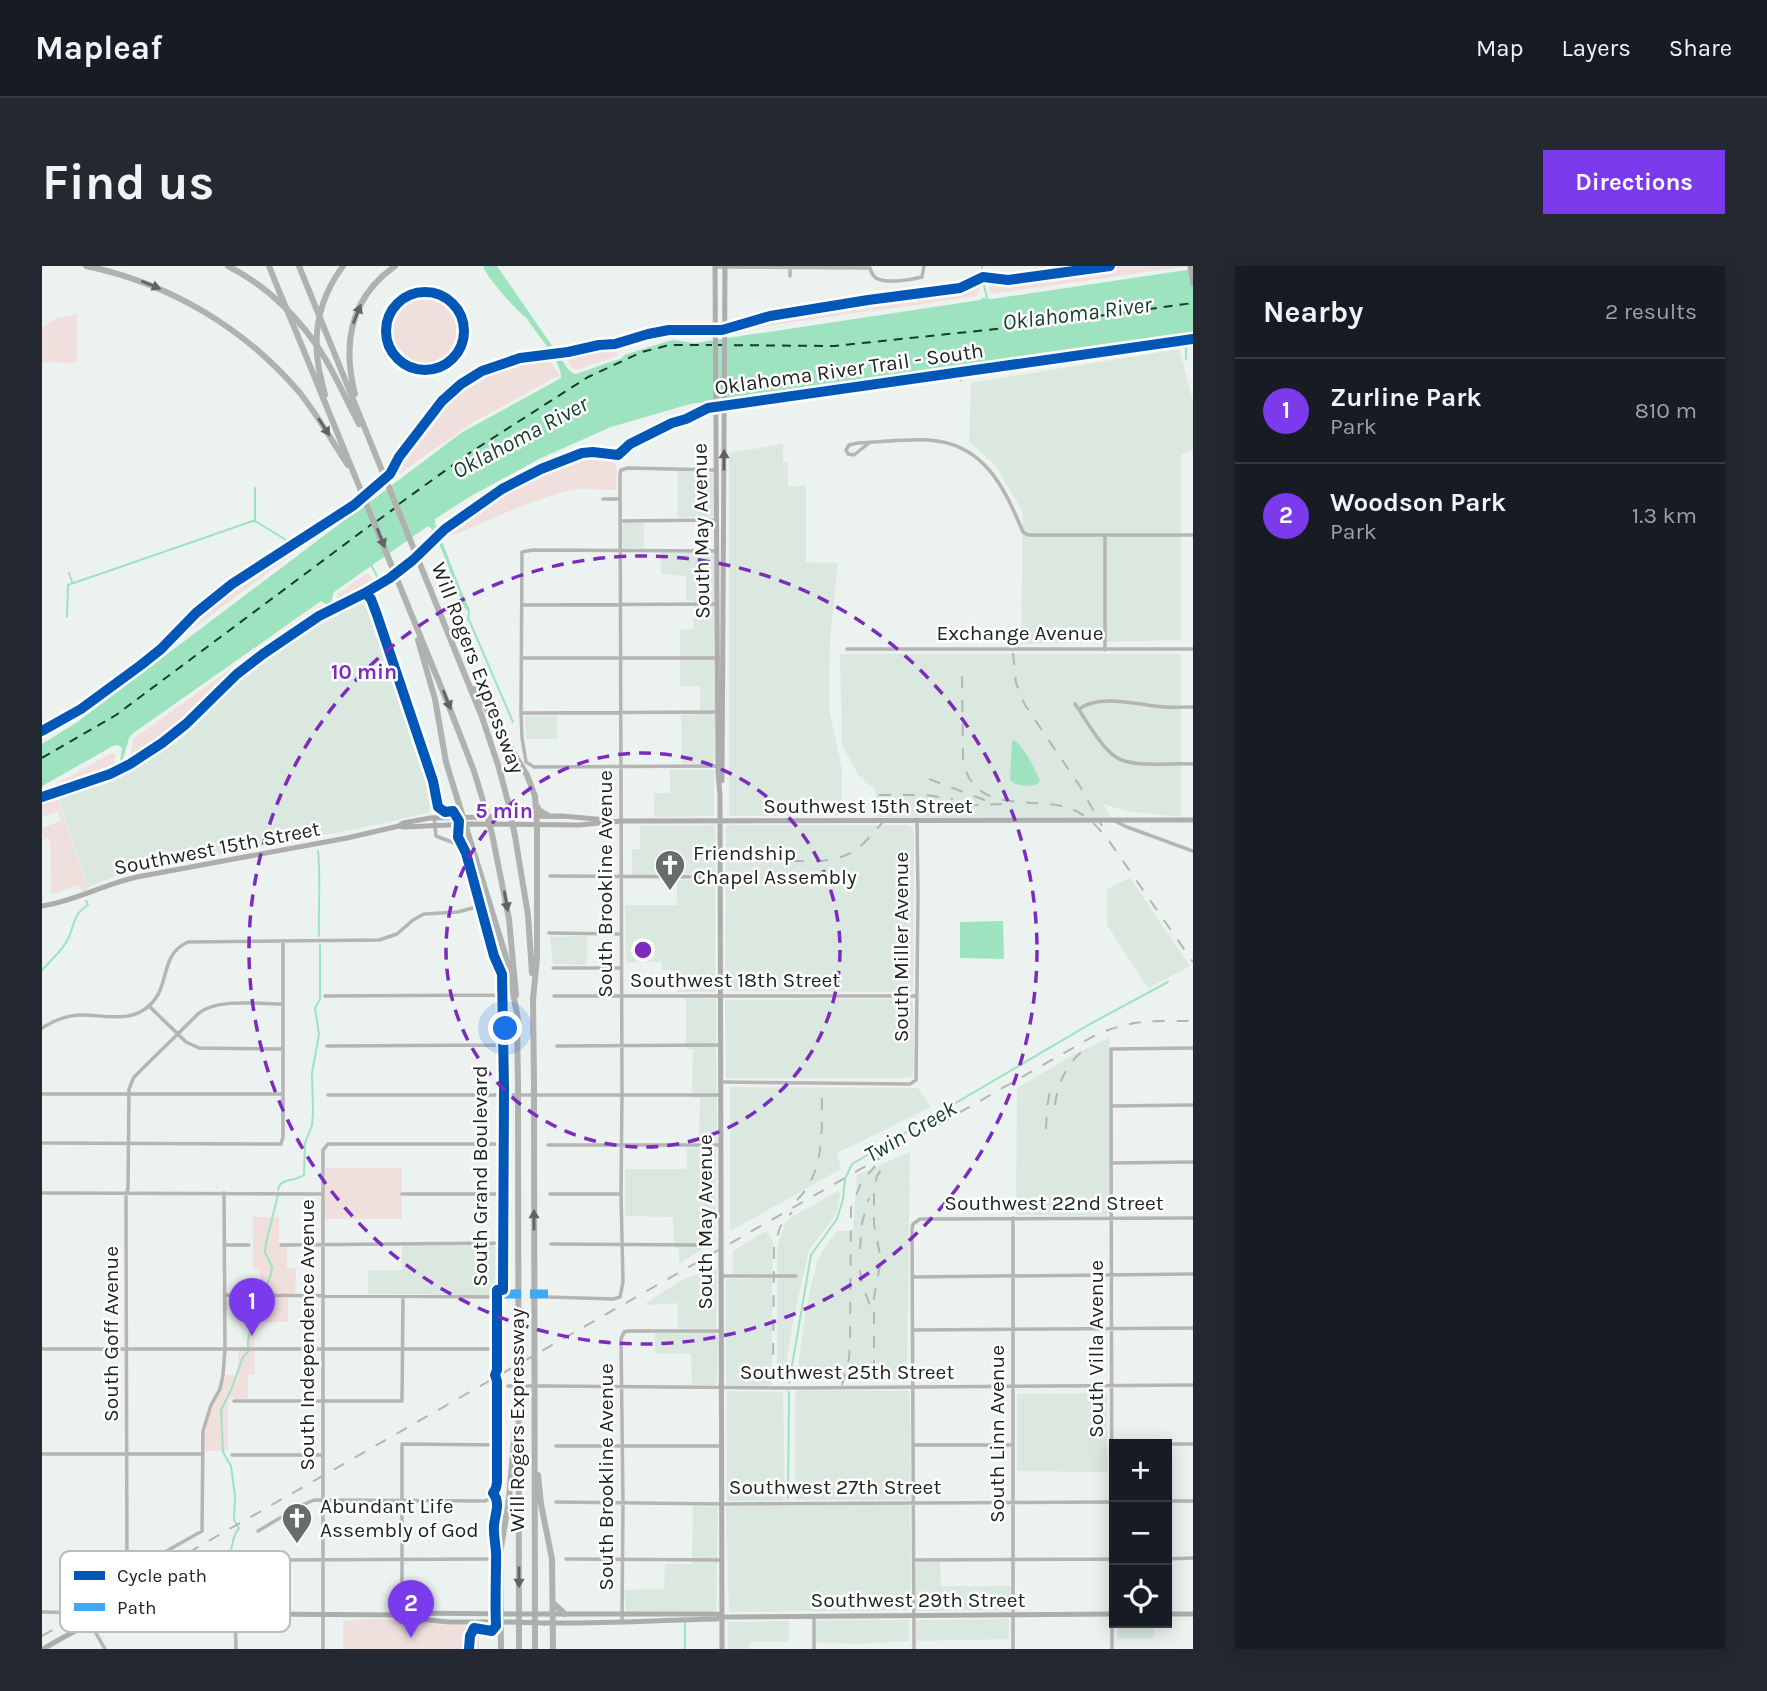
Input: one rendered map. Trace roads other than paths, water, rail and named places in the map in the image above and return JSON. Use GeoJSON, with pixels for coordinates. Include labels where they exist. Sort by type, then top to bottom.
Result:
{"type":"FeatureCollection","features":[{"type":"Feature","properties":{"kind":"highway"},"geometry":{"type":"LineString","coordinates":[[86,266],[125,276],[164,291],[236,332],[293,385],[314,411],[355,475]]}},
{"type":"Feature","properties":{"kind":"highway"},"geometry":{"type":"LineString","coordinates":[[228,266],[277,300],[311,337],[373,450]]}},
{"type":"Feature","properties":{"kind":"highway","name":"Will Rogers Expressway"},"geometry":{"type":"LineString","coordinates":[[269,266],[461,735],[484,804],[502,878],[511,932],[517,1018],[519,1649]]}},
{"type":"Feature","properties":{"kind":"highway","name":"Will Rogers Expressway"},"geometry":{"type":"LineString","coordinates":[[299,266],[492,745],[515,836],[528,915],[534,1000],[535,1649]]}},
{"type":"Feature","properties":{"kind":"highway"},"geometry":{"type":"LineString","coordinates":[[328,408],[316,348],[318,321],[327,293],[343,266]]}},
{"type":"Feature","properties":{"kind":"highway"},"geometry":{"type":"LineString","coordinates":[[360,417],[348,363],[352,327],[366,295],[377,281],[395,266]]}},
{"type":"Feature","properties":{"kind":"highway"},"geometry":{"type":"LineString","coordinates":[[411,614],[435,699],[443,752],[503,946],[517,1018]]}},
{"type":"Feature","properties":{"kind":"highway"},"geometry":{"type":"LineString","coordinates":[[465,675],[530,781],[536,804],[537,957],[534,1000]]}},
{"type":"Feature","properties":{"kind":"highway"},"geometry":{"type":"LineString","coordinates":[[536,804],[539,810],[549,816]]}},
{"type":"Feature","properties":{"kind":"highway"},"geometry":{"type":"LineString","coordinates":[[501,1649],[500,1554],[518,1410]]}},
{"type":"Feature","properties":{"kind":"highway"},"geometry":{"type":"LineString","coordinates":[[534,1428],[541,1504],[552,1559],[553,1602],[549,1623],[553,1649]]}},
{"type":"Feature","properties":{"kind":"highway"},"geometry":{"type":"LineString","coordinates":[[553,1602],[565,1614]]}},
{"type":"Feature","properties":{"kind":"highway"},"geometry":{"type":"LineString","coordinates":[[483,1622],[495,1628],[500,1636]]}},
{"type":"Feature","properties":{"kind":"main road"},"geometry":{"type":"LineString","coordinates":[[1190,266],[1193,284]]}},
{"type":"Feature","properties":{"kind":"main road","name":"South May Avenue"},"geometry":{"type":"LineString","coordinates":[[715,267],[715,470],[720,520]]}},
{"type":"Feature","properties":{"kind":"main road","name":"South May Avenue"},"geometry":{"type":"LineString","coordinates":[[722,1649],[720,520],[725,431],[725,267]]}},
{"type":"Feature","properties":{"kind":"main road"},"geometry":{"type":"LineString","coordinates":[[562,816],[562,825]]}},
{"type":"Feature","properties":{"kind":"main road","name":"Southwest 15th Street"},"geometry":{"type":"LineString","coordinates":[[399,826],[434,817],[562,816],[621,821]]}},
{"type":"Feature","properties":{"kind":"main road","name":"Southwest 15th Street"},"geometry":{"type":"LineString","coordinates":[[42,906],[71,900],[110,884],[137,877],[399,826],[562,825],[621,821],[1193,820]]}},
{"type":"Feature","properties":{"kind":"main road","name":"Southwest 29th Street"},"geometry":{"type":"LineString","coordinates":[[290,1614],[716,1614],[722,1617]]}},
{"type":"Feature","properties":{"kind":"main road"},"geometry":{"type":"LineString","coordinates":[[585,1614],[585,1623]]}},
{"type":"Feature","properties":{"kind":"main road"},"geometry":{"type":"LineString","coordinates":[[1172,1614],[1193,1614]]}},
{"type":"Feature","properties":{"kind":"main road","name":"Southwest 29th Street"},"geometry":{"type":"LineString","coordinates":[[403,1615],[407,1618],[442,1622],[549,1623],[722,1617],[1109,1615]]}},
{"type":"Feature","properties":{"kind":"main road","name":"Southwest 29th Street"},"geometry":{"type":"LineString","coordinates":[[43,1649],[69,1632]]}},
{"type":"Feature","properties":{"kind":"street"},"geometry":{"type":"LineString","coordinates":[[715,267],[870,267],[876,278],[903,280],[922,277],[924,266]]}},
{"type":"Feature","properties":{"kind":"street"},"geometry":{"type":"LineString","coordinates":[[790,268],[790,275]]}},
{"type":"Feature","properties":{"kind":"street"},"geometry":{"type":"LineString","coordinates":[[869,443],[854,455],[845,450],[849,445],[869,443],[925,440],[956,446],[978,458],[1006,493],[1025,534],[1031,536],[1193,535]]}},
{"type":"Feature","properties":{"kind":"street","name":"South Brookline Avenue"},"geometry":{"type":"LineString","coordinates":[[548,1297],[613,1299],[620,1297],[623,1282],[621,470],[715,470]]}},
{"type":"Feature","properties":{"kind":"street"},"geometry":{"type":"LineString","coordinates":[[603,499],[619,499]]}},
{"type":"Feature","properties":{"kind":"street"},"geometry":{"type":"LineString","coordinates":[[620,521],[720,520]]}},
{"type":"Feature","properties":{"kind":"street"},"geometry":{"type":"LineString","coordinates":[[1105,536],[1105,650]]}},
{"type":"Feature","properties":{"kind":"street"},"geometry":{"type":"LineString","coordinates":[[720,551],[523,552],[521,658],[522,738],[526,762],[534,767],[720,766]]}},
{"type":"Feature","properties":{"kind":"street"},"geometry":{"type":"LineString","coordinates":[[522,605],[720,604]]}},
{"type":"Feature","properties":{"kind":"street","name":"Exchange Avenue"},"geometry":{"type":"LineString","coordinates":[[847,649],[1193,649]]}},
{"type":"Feature","properties":{"kind":"street"},"geometry":{"type":"LineString","coordinates":[[521,658],[720,658]]}},
{"type":"Feature","properties":{"kind":"street"},"geometry":{"type":"LineString","coordinates":[[1079,709],[1086,704],[1104,702],[1193,707]]}},
{"type":"Feature","properties":{"kind":"street"},"geometry":{"type":"LineString","coordinates":[[1075,704],[1108,750],[1119,760],[1193,764]]}},
{"type":"Feature","properties":{"kind":"street"},"geometry":{"type":"LineString","coordinates":[[521,713],[720,712]]}},
{"type":"Feature","properties":{"kind":"street"},"geometry":{"type":"LineString","coordinates":[[434,817],[434,825]]}},
{"type":"Feature","properties":{"kind":"street","name":"South Miller Avenue"},"geometry":{"type":"LineString","coordinates":[[721,1082],[910,1084],[916,1080],[917,821]]}},
{"type":"Feature","properties":{"kind":"street","name":"Southwest 15th Street"},"geometry":{"type":"LineString","coordinates":[[1116,821],[1193,851]]}},
{"type":"Feature","properties":{"kind":"street","name":"South Grand Boulevard"},"geometry":{"type":"LineString","coordinates":[[402,1501],[479,1502],[491,1499],[499,1489],[498,971],[491,956],[462,852],[452,841],[437,837],[434,825]]}},
{"type":"Feature","properties":{"kind":"street"},"geometry":{"type":"LineString","coordinates":[[550,876],[720,877]]}},
{"type":"Feature","properties":{"kind":"street"},"geometry":{"type":"LineString","coordinates":[[42,1028],[73,1016],[128,1016],[140,1012],[149,1006],[161,990],[170,957],[177,948],[186,943],[383,939],[397,934],[424,914],[458,912],[477,907]]}},
{"type":"Feature","properties":{"kind":"street"},"geometry":{"type":"LineString","coordinates":[[549,933],[621,934]]}},
{"type":"Feature","properties":{"kind":"street"},"geometry":{"type":"LineString","coordinates":[[42,1143],[281,1143],[283,941]]}},
{"type":"Feature","properties":{"kind":"street"},"geometry":{"type":"LineString","coordinates":[[553,968],[621,968]]}},
{"type":"Feature","properties":{"kind":"street"},"geometry":{"type":"LineString","coordinates":[[325,996],[499,995]]}},
{"type":"Feature","properties":{"kind":"street","name":"Southwest 18th Street"},"geometry":{"type":"LineString","coordinates":[[554,996],[916,996]]}},
{"type":"Feature","properties":{"kind":"street"},"geometry":{"type":"LineString","coordinates":[[128,1094],[134,1077],[199,1013],[211,1006],[283,1004]]}},
{"type":"Feature","properties":{"kind":"street"},"geometry":{"type":"LineString","coordinates":[[149,1006],[189,1044],[205,1049],[283,1049]]}},
{"type":"Feature","properties":{"kind":"street"},"geometry":{"type":"LineString","coordinates":[[327,1046],[499,1045]]}},
{"type":"Feature","properties":{"kind":"street"},"geometry":{"type":"LineString","coordinates":[[556,1046],[721,1045]]}},
{"type":"Feature","properties":{"kind":"street","name":"South Villa Avenue"},"geometry":{"type":"LineString","coordinates":[[1113,1439],[1111,1049],[1193,1048]]}},
{"type":"Feature","properties":{"kind":"street"},"geometry":{"type":"LineString","coordinates":[[42,1094],[283,1094]]}},
{"type":"Feature","properties":{"kind":"street","name":"South Goff Avenue"},"geometry":{"type":"LineString","coordinates":[[127,1551],[128,1094]]}},
{"type":"Feature","properties":{"kind":"street"},"geometry":{"type":"LineString","coordinates":[[328,1095],[721,1095]]}},
{"type":"Feature","properties":{"kind":"street"},"geometry":{"type":"LineString","coordinates":[[1110,1106],[1193,1105]]}},
{"type":"Feature","properties":{"kind":"street","name":"South Independence Avenue"},"geometry":{"type":"LineString","coordinates":[[323,1649],[324,1146],[500,1144]]}},
{"type":"Feature","properties":{"kind":"street"},"geometry":{"type":"LineString","coordinates":[[548,1145],[721,1145]]}},
{"type":"Feature","properties":{"kind":"street"},"geometry":{"type":"LineString","coordinates":[[1112,1163],[1193,1162]]}},
{"type":"Feature","properties":{"kind":"street"},"geometry":{"type":"LineString","coordinates":[[42,1193],[323,1194]]}},
{"type":"Feature","properties":{"kind":"street"},"geometry":{"type":"LineString","coordinates":[[167,1551],[202,1531],[203,1431],[211,1405],[220,1389],[225,1349],[224,1193]]}},
{"type":"Feature","properties":{"kind":"street"},"geometry":{"type":"LineString","coordinates":[[402,1194],[500,1194]]}},
{"type":"Feature","properties":{"kind":"street"},"geometry":{"type":"LineString","coordinates":[[550,1194],[621,1194]]}},
{"type":"Feature","properties":{"kind":"street","name":"South Linn Avenue"},"geometry":{"type":"LineString","coordinates":[[1013,1218],[1013,1649]]}},
{"type":"Feature","properties":{"kind":"street","name":"Southwest 22nd Street"},"geometry":{"type":"LineString","coordinates":[[912,1277],[912,1229],[915,1221],[1193,1218]]}},
{"type":"Feature","properties":{"kind":"street"},"geometry":{"type":"LineString","coordinates":[[281,1245],[500,1243]]}},
{"type":"Feature","properties":{"kind":"street"},"geometry":{"type":"LineString","coordinates":[[551,1244],[698,1245]]}},
{"type":"Feature","properties":{"kind":"street"},"geometry":{"type":"LineString","coordinates":[[224,1245],[249,1245]]}},
{"type":"Feature","properties":{"kind":"street"},"geometry":{"type":"LineString","coordinates":[[914,1649],[912,1277],[1193,1274]]}},
{"type":"Feature","properties":{"kind":"street"},"geometry":{"type":"LineString","coordinates":[[721,1276],[796,1276]]}},
{"type":"Feature","properties":{"kind":"street"},"geometry":{"type":"LineString","coordinates":[[225,1295],[500,1297]]}},
{"type":"Feature","properties":{"kind":"street"},"geometry":{"type":"LineString","coordinates":[[234,1401],[402,1401],[402,1297]]}},
{"type":"Feature","properties":{"kind":"street"},"geometry":{"type":"LineString","coordinates":[[912,1330],[1193,1328]]}},
{"type":"Feature","properties":{"kind":"street","name":"South Brookline Avenue"},"geometry":{"type":"LineString","coordinates":[[622,1622],[621,1339],[624,1332],[629,1331],[722,1331]]}},
{"type":"Feature","properties":{"kind":"street"},"geometry":{"type":"LineString","coordinates":[[42,1349],[500,1349]]}},
{"type":"Feature","properties":{"kind":"street","name":"Southwest 25th Street"},"geometry":{"type":"LineString","coordinates":[[500,1386],[722,1388],[1193,1385]]}},
{"type":"Feature","properties":{"kind":"street"},"geometry":{"type":"LineString","coordinates":[[403,1615],[402,1444],[500,1445]]}},
{"type":"Feature","properties":{"kind":"street"},"geometry":{"type":"LineString","coordinates":[[1172,1444],[1193,1444]]}},
{"type":"Feature","properties":{"kind":"street"},"geometry":{"type":"LineString","coordinates":[[914,1445],[1012,1445]]}},
{"type":"Feature","properties":{"kind":"street"},"geometry":{"type":"LineString","coordinates":[[556,1446],[722,1446]]}},
{"type":"Feature","properties":{"kind":"street"},"geometry":{"type":"LineString","coordinates":[[42,1454],[202,1454]]}},
{"type":"Feature","properties":{"kind":"street"},"geometry":{"type":"LineString","coordinates":[[232,1455],[323,1455]]}},
{"type":"Feature","properties":{"kind":"street"},"geometry":{"type":"LineString","coordinates":[[258,1531],[314,1500],[402,1501]]}},
{"type":"Feature","properties":{"kind":"street"},"geometry":{"type":"LineString","coordinates":[[1172,1501],[1193,1501]]}},
{"type":"Feature","properties":{"kind":"street","name":"Southwest 27th Street"},"geometry":{"type":"LineString","coordinates":[[556,1502],[1109,1502]]}},
{"type":"Feature","properties":{"kind":"street"},"geometry":{"type":"LineString","coordinates":[[1172,1559],[1193,1558]]}},
{"type":"Feature","properties":{"kind":"street"},"geometry":{"type":"LineString","coordinates":[[290,1559],[492,1559]]}},
{"type":"Feature","properties":{"kind":"street"},"geometry":{"type":"LineString","coordinates":[[566,1559],[722,1560]]}},
{"type":"Feature","properties":{"kind":"street"},"geometry":{"type":"LineString","coordinates":[[914,1560],[1109,1559]]}},
{"type":"Feature","properties":{"kind":"street"},"geometry":{"type":"LineString","coordinates":[[42,1612],[59,1612]]}},
{"type":"Feature","properties":{"kind":"street"},"geometry":{"type":"LineString","coordinates":[[814,1616],[814,1649]]}},
{"type":"Feature","properties":{"kind":"street","name":"South Villa Avenue"},"geometry":{"type":"LineString","coordinates":[[1112,1649],[1113,1628]]}},
{"type":"Feature","properties":{"kind":"street"},"geometry":{"type":"LineString","coordinates":[[95,1632],[105,1649]]}},
{"type":"Feature","properties":{"kind":"water","name":"Oklahoma River"},"geometry":{"type":"Polygon","coordinates":[[[483,266],[497,266],[568,369],[576,374],[672,340],[695,343],[982,298],[992,299],[1193,269],[1193,333],[1181,337],[690,404],[611,427],[541,458],[435,519],[470,610],[469,621],[468,611],[464,607],[437,538],[428,526],[334,592],[332,615],[326,619],[326,604],[321,601],[132,734],[119,773],[122,748],[118,745],[42,786],[42,744],[76,723],[351,513],[354,514],[461,433],[561,378],[557,363],[547,347],[526,317],[495,285],[483,266]]]}},
{"type":"Feature","properties":{"kind":"water"},"geometry":{"type":"Polygon","coordinates":[[[1014,740],[1036,771],[1040,781],[1036,785],[1019,785],[1010,780],[1014,740]]]}},
{"type":"Feature","properties":{"kind":"water"},"geometry":{"type":"Polygon","coordinates":[[[1003,921],[1004,959],[960,958],[960,922],[1003,921]]]}},
{"type":"Feature","properties":{"kind":"waterway"},"geometry":{"type":"LineString","coordinates":[[984,285],[987,298]]}},
{"type":"Feature","properties":{"kind":"waterway"},"geometry":{"type":"LineString","coordinates":[[1186,336],[1186,359]]}},
{"type":"Feature","properties":{"kind":"waterway"},"geometry":{"type":"LineString","coordinates":[[961,381],[962,367]]}},
{"type":"Feature","properties":{"kind":"waterway"},"geometry":{"type":"LineString","coordinates":[[255,488],[255,521]]}},
{"type":"Feature","properties":{"kind":"waterway"},"geometry":{"type":"LineString","coordinates":[[67,617],[68,585],[253,521],[291,543]]}},
{"type":"Feature","properties":{"kind":"waterway"},"geometry":{"type":"LineString","coordinates":[[370,563],[380,585]]}},
{"type":"Feature","properties":{"kind":"waterway"},"geometry":{"type":"LineString","coordinates":[[69,573],[72,582]]}},
{"type":"Feature","properties":{"kind":"waterway"},"geometry":{"type":"LineString","coordinates":[[469,620],[513,722]]}},
{"type":"Feature","properties":{"kind":"waterway"},"geometry":{"type":"LineString","coordinates":[[318,851],[319,936]]}},
{"type":"Feature","properties":{"kind":"waterway"},"geometry":{"type":"LineString","coordinates":[[42,970],[66,943],[77,916],[88,905],[86,901]]}},
{"type":"Feature","properties":{"kind":"waterway"},"geometry":{"type":"LineString","coordinates":[[278,1190],[285,1181],[304,1175],[305,1143],[312,1125],[312,1073],[319,1034],[315,1008],[320,999],[320,945]]}},
{"type":"Feature","properties":{"kind":"waterway","name":"Twin Creek"},"geometry":{"type":"LineString","coordinates":[[789,1383],[811,1255],[837,1219],[845,1179],[852,1164],[1090,1024],[1168,982]]}},
{"type":"Feature","properties":{"kind":"waterway"},"geometry":{"type":"LineString","coordinates":[[267,1293],[272,1267],[265,1252],[266,1243],[278,1195]]}},
{"type":"Feature","properties":{"kind":"waterway"},"geometry":{"type":"LineString","coordinates":[[231,1551],[234,1536],[239,1528],[234,1520],[235,1496],[231,1466],[223,1452],[221,1410],[243,1357],[248,1352],[253,1320],[261,1311],[265,1299]]}},
{"type":"Feature","properties":{"kind":"waterway","name":"Twin Creek"},"geometry":{"type":"LineString","coordinates":[[788,1499],[789,1392]]}},
{"type":"Feature","properties":{"kind":"waterway","name":"Twin Creek"},"geometry":{"type":"LineString","coordinates":[[685,1623],[685,1649]]}},
{"type":"Feature","properties":{"kind":"railway"},"geometry":{"type":"LineString","coordinates":[[1013,653],[1016,683],[1025,705],[1081,788],[1102,826]]}},
{"type":"Feature","properties":{"kind":"railway"},"geometry":{"type":"LineString","coordinates":[[962,676],[963,759],[969,777],[978,789],[991,797],[1072,809],[1088,819],[1109,841],[1193,962]]}},
{"type":"Feature","properties":{"kind":"railway"},"geometry":{"type":"LineString","coordinates":[[929,779],[987,801]]}},
{"type":"Feature","properties":{"kind":"railway"},"geometry":{"type":"LineString","coordinates":[[879,795],[926,795],[953,799]]}},
{"type":"Feature","properties":{"kind":"railway"},"geometry":{"type":"LineString","coordinates":[[768,860],[812,861],[845,856],[861,845],[890,816],[909,808],[1002,804]]}},
{"type":"Feature","properties":{"kind":"railway"},"geometry":{"type":"LineString","coordinates":[[191,1551],[1092,1037],[1130,1024],[1193,1021]]}},
{"type":"Feature","properties":{"kind":"railway"},"geometry":{"type":"LineString","coordinates":[[1055,1105],[1064,1073],[1086,1048]]}},
{"type":"Feature","properties":{"kind":"railway"},"geometry":{"type":"LineString","coordinates":[[797,1200],[807,1188],[818,1161],[822,1132],[822,1087]]}},
{"type":"Feature","properties":{"kind":"railway"},"geometry":{"type":"LineString","coordinates":[[1046,1129],[1050,1091]]}},
{"type":"Feature","properties":{"kind":"railway"},"geometry":{"type":"LineString","coordinates":[[874,1372],[874,1297],[881,1260],[874,1224],[874,1189],[877,1176],[886,1162]]}},
{"type":"Feature","properties":{"kind":"railway"},"geometry":{"type":"LineString","coordinates":[[842,1385],[850,1343],[851,1208],[861,1183],[875,1166]]}},
{"type":"Feature","properties":{"kind":"railway"},"geometry":{"type":"LineString","coordinates":[[860,1249],[862,1223],[869,1198]]}},
{"type":"Feature","properties":{"kind":"railway"},"geometry":{"type":"LineString","coordinates":[[773,1379],[774,1248],[780,1227],[792,1212]]}},
{"type":"Feature","properties":{"kind":"railway"},"geometry":{"type":"LineString","coordinates":[[860,1270],[862,1285],[872,1310]]}},
{"type":"Feature","properties":{"kind":"railway"},"geometry":{"type":"LineString","coordinates":[[42,1636],[60,1626]]}},
{"type":"Feature","properties":{"kind":"place","name":"Friendship Chapel Assembly"},"geometry":{"type":"Point","coordinates":[670,892]}},
{"type":"Feature","properties":{"kind":"place","name":"Zurline Park"},"geometry":{"type":"Point","coordinates":[252,1336]}},
{"type":"Feature","properties":{"kind":"place","name":"Abundant Life Assembly of God"},"geometry":{"type":"Point","coordinates":[297,1545]}},
{"type":"Feature","properties":{"kind":"place","name":"Woodson Park"},"geometry":{"type":"Point","coordinates":[411,1638]}}]}
